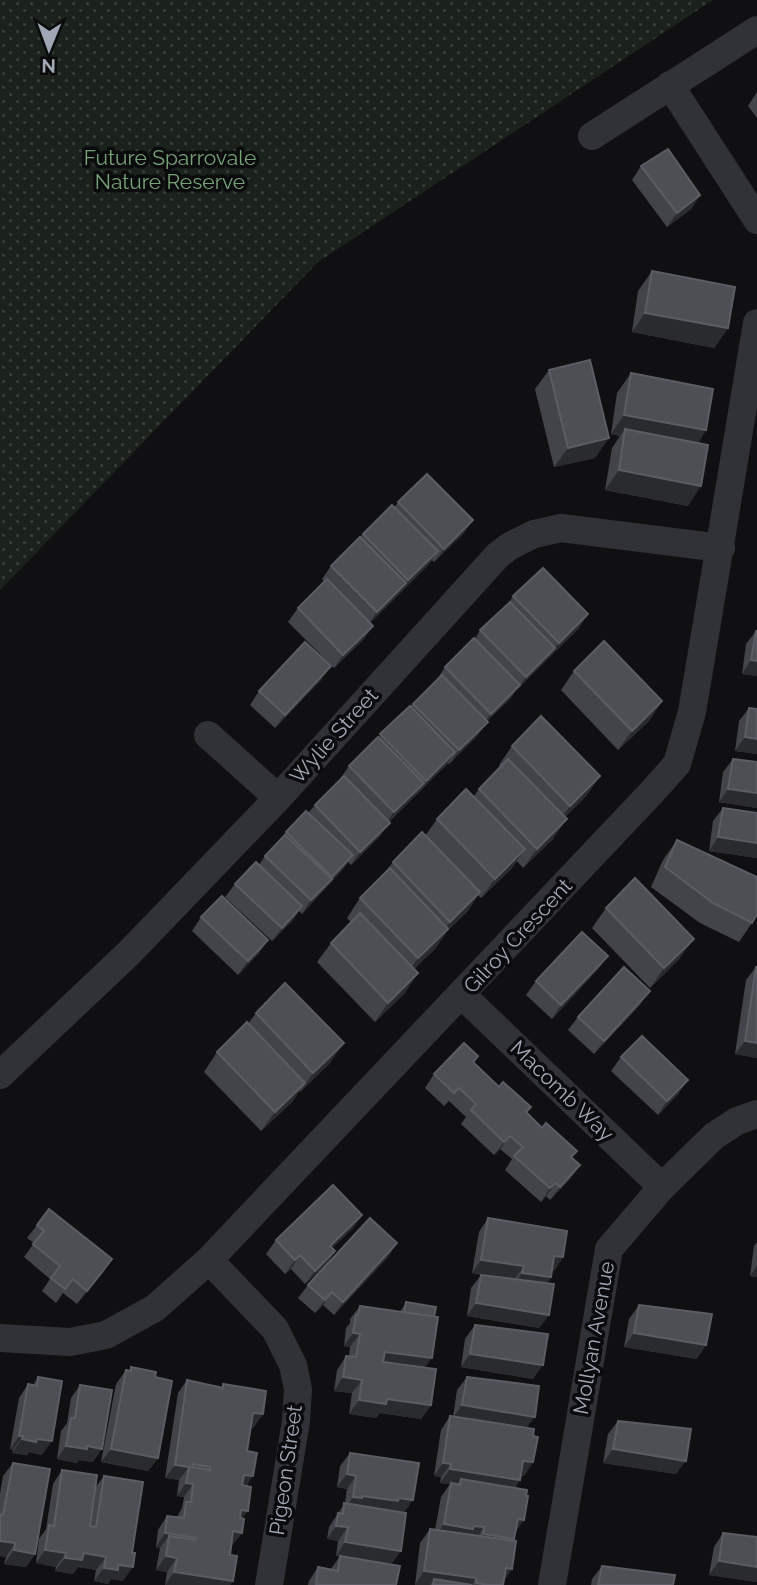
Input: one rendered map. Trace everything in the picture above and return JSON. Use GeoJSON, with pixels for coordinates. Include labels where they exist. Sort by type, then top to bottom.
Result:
{"type":"FeatureCollection","features":[{"type":"Feature","properties":{"kind":"street"},"geometry":{"type":"LineString","coordinates":[[592,136],[757,30]]}},
{"type":"Feature","properties":{"kind":"street"},"geometry":{"type":"LineString","coordinates":[[670,85],[757,220]]}},
{"type":"Feature","properties":{"kind":"street","name":"Gilroy Crescent"},"geometry":{"type":"LineString","coordinates":[[0,1338],[70,1342],[106,1335],[155,1308],[209,1260],[462,995],[677,764],[692,712],[757,323]]}},
{"type":"Feature","properties":{"kind":"street","name":"Wylie Street"},"geometry":{"type":"LineString","coordinates":[[0,1074],[129,953],[278,798],[498,555],[510,546],[534,534],[561,528],[721,548]]}},
{"type":"Feature","properties":{"kind":"street"},"geometry":{"type":"LineString","coordinates":[[208,735],[278,798]]}},
{"type":"Feature","properties":{"kind":"street","name":"Macomb Way"},"geometry":{"type":"LineString","coordinates":[[462,995],[662,1187]]}},
{"type":"Feature","properties":{"kind":"street","name":"Mollyan Avenue"},"geometry":{"type":"LineString","coordinates":[[552,1585],[607,1256],[612,1243],[662,1187],[714,1136],[757,1114]]}},
{"type":"Feature","properties":{"kind":"street","name":"Pigeon Street"},"geometry":{"type":"LineString","coordinates":[[209,1260],[275,1329],[293,1365],[298,1388],[296,1421],[269,1585]]}},
{"type":"Feature","properties":{"kind":"green space","name":"Future Sparrovale Nature Reserve"},"geometry":{"type":"Polygon","coordinates":[[[0,0],[713,0],[318,262],[0,590],[0,0]]]}},
{"type":"Feature","properties":{"kind":"building"},"geometry":{"type":"Polygon","coordinates":[[[668,149],[700,195],[677,213],[641,166],[668,149]]]}},
{"type":"Feature","properties":{"kind":"building"},"geometry":{"type":"Polygon","coordinates":[[[652,271],[735,287],[728,328],[645,313],[652,271]]]}},
{"type":"Feature","properties":{"kind":"building"},"geometry":{"type":"Polygon","coordinates":[[[590,360],[609,438],[568,448],[549,370],[590,360]]]}},
{"type":"Feature","properties":{"kind":"building"},"geometry":{"type":"Polygon","coordinates":[[[631,373],[713,389],[706,430],[624,415],[631,373]]]}},
{"type":"Feature","properties":{"kind":"building"},"geometry":{"type":"Polygon","coordinates":[[[625,429],[708,445],[701,486],[619,470],[625,429]]]}},
{"type":"Feature","properties":{"kind":"building"},"geometry":{"type":"Polygon","coordinates":[[[427,474],[473,520],[444,549],[398,502],[427,474]]]}},
{"type":"Feature","properties":{"kind":"building"},"geometry":{"type":"Polygon","coordinates":[[[392,505],[438,551],[408,580],[363,534],[392,505]]]}},
{"type":"Feature","properties":{"kind":"building"},"geometry":{"type":"Polygon","coordinates":[[[360,537],[406,583],[377,612],[331,566],[360,537]]]}},
{"type":"Feature","properties":{"kind":"building"},"geometry":{"type":"Polygon","coordinates":[[[543,568],[588,614],[559,643],[513,596],[543,568]]]}},
{"type":"Feature","properties":{"kind":"building"},"geometry":{"type":"Polygon","coordinates":[[[327,579],[373,626],[343,655],[298,608],[327,579]]]}},
{"type":"Feature","properties":{"kind":"building"},"geometry":{"type":"Polygon","coordinates":[[[510,602],[555,648],[526,677],[480,630],[510,602]]]}},
{"type":"Feature","properties":{"kind":"building"},"geometry":{"type":"Polygon","coordinates":[[[757,631],[757,661],[751,660],[757,631]]]}},
{"type":"Feature","properties":{"kind":"building"},"geometry":{"type":"Polygon","coordinates":[[[474,638],[520,685],[491,714],[445,667],[474,638]]]}},
{"type":"Feature","properties":{"kind":"building"},"geometry":{"type":"Polygon","coordinates":[[[604,641],[662,701],[632,731],[574,671],[604,641]]]}},
{"type":"Feature","properties":{"kind":"building"},"geometry":{"type":"Polygon","coordinates":[[[305,642],[331,666],[285,715],[259,691],[305,642]]]}},
{"type":"Feature","properties":{"kind":"building"},"geometry":{"type":"Polygon","coordinates":[[[442,675],[488,722],[459,750],[413,704],[442,675]]]}},
{"type":"Feature","properties":{"kind":"building"},"geometry":{"type":"Polygon","coordinates":[[[410,706],[455,752],[426,781],[380,734],[410,706]]]}},
{"type":"Feature","properties":{"kind":"building"},"geometry":{"type":"Polygon","coordinates":[[[749,708],[757,709],[757,739],[745,737],[749,708]]]}},
{"type":"Feature","properties":{"kind":"building"},"geometry":{"type":"Polygon","coordinates":[[[541,716],[600,776],[570,806],[512,746],[541,716]]]}},
{"type":"Feature","properties":{"kind":"building"},"geometry":{"type":"Polygon","coordinates":[[[378,737],[424,783],[394,812],[349,766],[378,737]]]}},
{"type":"Feature","properties":{"kind":"building"},"geometry":{"type":"Polygon","coordinates":[[[508,759],[567,819],[537,849],[479,789],[508,759]]]}},
{"type":"Feature","properties":{"kind":"building"},"geometry":{"type":"Polygon","coordinates":[[[733,759],[757,762],[757,793],[728,789],[733,759]]]}},
{"type":"Feature","properties":{"kind":"building"},"geometry":{"type":"Polygon","coordinates":[[[344,776],[390,823],[360,852],[315,805],[344,776]]]}},
{"type":"Feature","properties":{"kind":"building"},"geometry":{"type":"Polygon","coordinates":[[[466,789],[525,849],[495,879],[437,819],[466,789]]]}},
{"type":"Feature","properties":{"kind":"building"},"geometry":{"type":"Polygon","coordinates":[[[723,808],[757,813],[757,843],[718,837],[723,808]]]}},
{"type":"Feature","properties":{"kind":"building"},"geometry":{"type":"Polygon","coordinates":[[[306,811],[353,855],[332,877],[286,832],[306,811]]]}},
{"type":"Feature","properties":{"kind":"building"},"geometry":{"type":"Polygon","coordinates":[[[422,832],[480,892],[450,922],[393,862],[422,832]]]}},
{"type":"Feature","properties":{"kind":"building"},"geometry":{"type":"Polygon","coordinates":[[[285,835],[332,879],[311,900],[265,856],[285,835]]]}},
{"type":"Feature","properties":{"kind":"building"},"geometry":{"type":"Polygon","coordinates":[[[677,840],[757,877],[757,914],[752,923],[713,903],[665,867],[677,840]]]}},
{"type":"Feature","properties":{"kind":"building"},"geometry":{"type":"Polygon","coordinates":[[[256,862],[302,906],[282,928],[235,884],[256,862]]]}},
{"type":"Feature","properties":{"kind":"building"},"geometry":{"type":"Polygon","coordinates":[[[390,868],[448,929],[418,958],[360,898],[390,868]]]}},
{"type":"Feature","properties":{"kind":"building"},"geometry":{"type":"Polygon","coordinates":[[[635,878],[694,939],[664,968],[606,908],[635,878]]]}},
{"type":"Feature","properties":{"kind":"building"},"geometry":{"type":"Polygon","coordinates":[[[222,896],[268,940],[248,961],[201,917],[222,896]]]}},
{"type":"Feature","properties":{"kind":"building"},"geometry":{"type":"Polygon","coordinates":[[[360,913],[418,973],[388,1003],[331,943],[360,913]]]}},
{"type":"Feature","properties":{"kind":"building"},"geometry":{"type":"Polygon","coordinates":[[[582,932],[608,956],[561,1005],[536,981],[582,932]]]}},
{"type":"Feature","properties":{"kind":"building"},"geometry":{"type":"Polygon","coordinates":[[[624,967],[650,991],[604,1041],[578,1017],[624,967]]]}},
{"type":"Feature","properties":{"kind":"building"},"geometry":{"type":"Polygon","coordinates":[[[757,967],[757,1043],[745,1041],[757,967]]]}},
{"type":"Feature","properties":{"kind":"building"},"geometry":{"type":"Polygon","coordinates":[[[285,983],[344,1043],[313,1073],[256,1013],[285,983]]]}},
{"type":"Feature","properties":{"kind":"building"},"geometry":{"type":"Polygon","coordinates":[[[247,1022],[305,1083],[275,1112],[217,1052],[247,1022]]]}},
{"type":"Feature","properties":{"kind":"building"},"geometry":{"type":"Polygon","coordinates":[[[642,1036],[688,1080],[667,1101],[621,1057],[642,1036]]]}},
{"type":"Feature","properties":{"kind":"building"},"geometry":{"type":"Polygon","coordinates":[[[464,1043],[478,1056],[473,1062],[499,1087],[503,1082],[531,1107],[526,1112],[542,1128],[546,1123],[577,1151],[571,1157],[580,1165],[560,1187],[556,1183],[550,1188],[514,1156],[523,1147],[510,1136],[504,1142],[471,1110],[476,1104],[459,1088],[454,1093],[434,1074],[464,1043]]]}},
{"type":"Feature","properties":{"kind":"building"},"geometry":{"type":"Polygon","coordinates":[[[333,1185],[362,1215],[330,1246],[335,1251],[315,1271],[300,1255],[295,1260],[276,1240],[333,1185]]]}},
{"type":"Feature","properties":{"kind":"building"},"geometry":{"type":"Polygon","coordinates":[[[49,1209],[112,1259],[87,1291],[73,1279],[65,1289],[51,1278],[60,1266],[33,1244],[44,1231],[37,1225],[49,1209]]]}},
{"type":"Feature","properties":{"kind":"building"},"geometry":{"type":"Polygon","coordinates":[[[370,1218],[397,1243],[343,1302],[332,1292],[325,1300],[308,1285],[370,1218]]]}},
{"type":"Feature","properties":{"kind":"building"},"geometry":{"type":"Polygon","coordinates":[[[488,1218],[567,1231],[563,1257],[554,1256],[551,1277],[522,1273],[524,1266],[481,1260],[488,1218]]]}},
{"type":"Feature","properties":{"kind":"building"},"geometry":{"type":"Polygon","coordinates":[[[481,1275],[554,1284],[549,1315],[476,1303],[481,1275]]]}},
{"type":"Feature","properties":{"kind":"building"},"geometry":{"type":"Polygon","coordinates":[[[406,1302],[436,1307],[434,1317],[404,1312],[406,1302]]]}},
{"type":"Feature","properties":{"kind":"building"},"geometry":{"type":"Polygon","coordinates":[[[639,1305],[712,1314],[706,1345],[634,1333],[639,1305]]]}},
{"type":"Feature","properties":{"kind":"building"},"geometry":{"type":"Polygon","coordinates":[[[360,1306],[438,1317],[432,1358],[385,1352],[383,1362],[436,1369],[431,1405],[387,1399],[386,1404],[359,1400],[362,1380],[343,1377],[346,1356],[356,1357],[360,1334],[353,1333],[360,1306]]]}},
{"type":"Feature","properties":{"kind":"building"},"geometry":{"type":"Polygon","coordinates":[[[475,1325],[548,1334],[543,1365],[470,1354],[475,1325]]]}},
{"type":"Feature","properties":{"kind":"building"},"geometry":{"type":"Polygon","coordinates":[[[131,1367],[156,1372],[155,1377],[172,1381],[158,1458],[111,1449],[126,1370],[131,1371],[131,1367]]]}},
{"type":"Feature","properties":{"kind":"building"},"geometry":{"type":"Polygon","coordinates":[[[38,1377],[62,1381],[52,1441],[37,1439],[36,1442],[19,1436],[28,1384],[37,1386],[38,1377]]]}},
{"type":"Feature","properties":{"kind":"building"},"geometry":{"type":"Polygon","coordinates":[[[467,1377],[539,1386],[535,1417],[462,1405],[467,1377]]]}},
{"type":"Feature","properties":{"kind":"building"},"geometry":{"type":"Polygon","coordinates":[[[187,1380],[223,1388],[223,1384],[266,1391],[263,1414],[253,1413],[247,1451],[257,1453],[253,1476],[244,1475],[242,1485],[251,1487],[248,1511],[241,1510],[240,1518],[244,1519],[242,1533],[233,1531],[230,1555],[237,1556],[233,1581],[174,1572],[177,1558],[166,1556],[169,1536],[196,1538],[165,1533],[167,1516],[184,1518],[186,1502],[191,1502],[193,1484],[186,1483],[189,1467],[175,1465],[187,1380]],[[193,1464],[192,1467],[210,1470],[210,1467],[193,1464]]]}},
{"type":"Feature","properties":{"kind":"building"},"geometry":{"type":"Polygon","coordinates":[[[80,1385],[112,1390],[102,1449],[66,1446],[71,1418],[75,1418],[80,1385]]]}},
{"type":"Feature","properties":{"kind":"building"},"geometry":{"type":"Polygon","coordinates":[[[450,1416],[534,1429],[533,1436],[538,1437],[533,1462],[523,1461],[520,1480],[450,1469],[451,1464],[443,1463],[450,1416]]]}},
{"type":"Feature","properties":{"kind":"building"},"geometry":{"type":"Polygon","coordinates":[[[618,1421],[691,1429],[686,1461],[613,1449],[618,1421]]]}},
{"type":"Feature","properties":{"kind":"building"},"geometry":{"type":"Polygon","coordinates":[[[350,1453],[419,1463],[413,1500],[353,1497],[356,1476],[347,1474],[350,1453]]]}},
{"type":"Feature","properties":{"kind":"building"},"geometry":{"type":"Polygon","coordinates":[[[13,1463],[50,1469],[35,1554],[14,1550],[15,1543],[0,1541],[0,1514],[3,1515],[13,1463]]]}},
{"type":"Feature","properties":{"kind":"building"},"geometry":{"type":"Polygon","coordinates":[[[62,1470],[97,1475],[90,1526],[96,1527],[104,1476],[143,1482],[132,1553],[135,1553],[133,1567],[118,1565],[118,1570],[104,1568],[106,1557],[84,1553],[82,1560],[65,1558],[66,1553],[45,1550],[49,1525],[54,1526],[62,1470]]]}},
{"type":"Feature","properties":{"kind":"building"},"geometry":{"type":"Polygon","coordinates":[[[461,1479],[527,1490],[524,1520],[518,1519],[514,1539],[483,1534],[484,1527],[474,1526],[473,1529],[444,1524],[451,1483],[460,1485],[461,1479]]]}},
{"type":"Feature","properties":{"kind":"building"},"geometry":{"type":"Polygon","coordinates":[[[344,1503],[406,1513],[401,1551],[345,1542],[348,1527],[336,1526],[338,1513],[343,1514],[344,1503]]]}},
{"type":"Feature","properties":{"kind":"building"},"geometry":{"type":"Polygon","coordinates":[[[430,1529],[516,1541],[512,1569],[506,1568],[503,1585],[476,1583],[476,1578],[424,1571],[430,1529]]]}},
{"type":"Feature","properties":{"kind":"building"},"geometry":{"type":"Polygon","coordinates":[[[723,1533],[757,1537],[757,1567],[719,1561],[723,1533]]]}},
{"type":"Feature","properties":{"kind":"building"},"geometry":{"type":"Polygon","coordinates":[[[340,1556],[400,1566],[396,1585],[316,1584],[318,1567],[338,1571],[340,1556]]]}},
{"type":"Feature","properties":{"kind":"building"},"geometry":{"type":"Polygon","coordinates":[[[602,1566],[675,1575],[673,1585],[598,1585],[602,1566]]]}},
{"type":"Feature","properties":{"kind":"building"},"geometry":{"type":"Polygon","coordinates":[[[434,1579],[472,1585],[433,1585],[434,1579]]]}}]}
